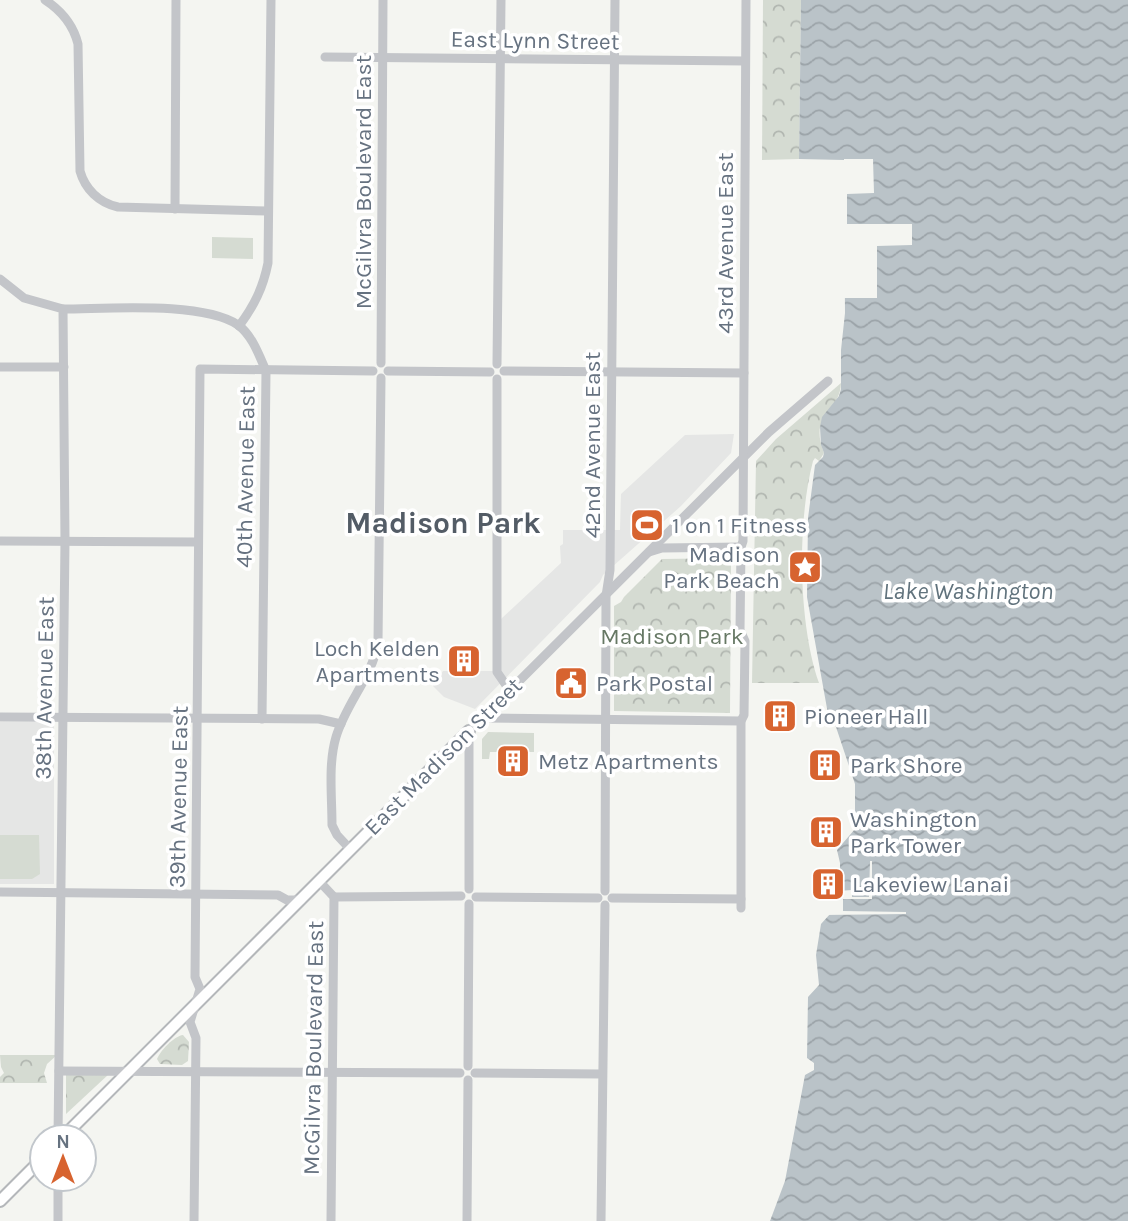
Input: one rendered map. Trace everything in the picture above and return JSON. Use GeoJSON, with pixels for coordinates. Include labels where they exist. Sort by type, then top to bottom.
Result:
{"type":"FeatureCollection","features":[{"type":"Feature","properties":{"kind":"main road","name":"East Madison Street"},"geometry":{"type":"LineString","coordinates":[[76,1123],[469,731]]}},
{"type":"Feature","properties":{"kind":"main road"},"geometry":{"type":"LineString","coordinates":[[0,1201],[28,1172]]}},
{"type":"Feature","properties":{"kind":"street"},"geometry":{"type":"LineString","coordinates":[[45,0],[67,19],[76,37],[80,171],[90,192],[118,208],[268,211]]}},
{"type":"Feature","properties":{"kind":"street"},"geometry":{"type":"LineString","coordinates":[[175,209],[176,0]]}},
{"type":"Feature","properties":{"kind":"street"},"geometry":{"type":"LineString","coordinates":[[0,279],[24,298],[63,309],[182,309],[212,315],[239,326],[251,310],[268,264],[271,0]]}},
{"type":"Feature","properties":{"kind":"street","name":"McGilvra Boulevard East"},"geometry":{"type":"LineString","coordinates":[[377,367],[383,0]]}},
{"type":"Feature","properties":{"kind":"street"},"geometry":{"type":"LineString","coordinates":[[501,0],[501,368],[503,377],[492,377],[492,366],[501,368],[744,373]]}},
{"type":"Feature","properties":{"kind":"street","name":"42nd Avenue East"},"geometry":{"type":"LineString","coordinates":[[601,1221],[606,596],[610,570],[615,0]]}},
{"type":"Feature","properties":{"kind":"street","name":"43rd Avenue East"},"geometry":{"type":"LineString","coordinates":[[605,898],[741,904],[741,722],[744,715],[745,641],[740,631],[744,486],[746,0]]}},
{"type":"Feature","properties":{"kind":"street","name":"East Lynn Street"},"geometry":{"type":"LineString","coordinates":[[325,57],[745,61]]}},
{"type":"Feature","properties":{"kind":"street","name":"38th Avenue East"},"geometry":{"type":"LineString","coordinates":[[61,1123],[65,541],[63,309]]}},
{"type":"Feature","properties":{"kind":"street","name":"40th Avenue East"},"geometry":{"type":"LineString","coordinates":[[239,326],[247,334],[266,370],[262,719]]}},
{"type":"Feature","properties":{"kind":"street"},"geometry":{"type":"LineString","coordinates":[[266,370],[387,366],[378,642],[371,667],[341,724],[332,753],[332,825],[350,849]]}},
{"type":"Feature","properties":{"kind":"street"},"geometry":{"type":"LineString","coordinates":[[0,368],[64,367]]}},
{"type":"Feature","properties":{"kind":"street","name":"39th Avenue East"},"geometry":{"type":"LineString","coordinates":[[194,1221],[196,1038],[190,1022],[200,989],[195,977],[200,369],[266,370]]}},
{"type":"Feature","properties":{"kind":"street"},"geometry":{"type":"LineString","coordinates":[[385,375],[490,372]]}},
{"type":"Feature","properties":{"kind":"street"},"geometry":{"type":"LineString","coordinates":[[497,379],[497,672],[510,691]]}},
{"type":"Feature","properties":{"kind":"street","name":"East Madison Street"},"geometry":{"type":"LineString","coordinates":[[469,731],[744,460],[769,432],[828,381]]}},
{"type":"Feature","properties":{"kind":"street"},"geometry":{"type":"LineString","coordinates":[[722,481],[734,479],[744,486]]}},
{"type":"Feature","properties":{"kind":"street"},"geometry":{"type":"LineString","coordinates":[[673,528],[679,547]]}},
{"type":"Feature","properties":{"kind":"street"},"geometry":{"type":"LineString","coordinates":[[0,541],[197,542]]}},
{"type":"Feature","properties":{"kind":"street"},"geometry":{"type":"LineString","coordinates":[[646,554],[662,548],[741,547]]}},
{"type":"Feature","properties":{"kind":"street"},"geometry":{"type":"LineString","coordinates":[[0,717],[319,719],[341,724]]}},
{"type":"Feature","properties":{"kind":"street"},"geometry":{"type":"LineString","coordinates":[[482,718],[741,722]]}},
{"type":"Feature","properties":{"kind":"street"},"geometry":{"type":"LineString","coordinates":[[469,731],[469,889]]}},
{"type":"Feature","properties":{"kind":"street","name":"McGilvra Boulevard East"},"geometry":{"type":"LineString","coordinates":[[319,881],[334,897],[331,1221]]}},
{"type":"Feature","properties":{"kind":"street"},"geometry":{"type":"LineString","coordinates":[[461,896],[463,891],[469,889]]}},
{"type":"Feature","properties":{"kind":"street"},"geometry":{"type":"LineString","coordinates":[[467,1221],[468,1073],[474,892],[469,889]]}},
{"type":"Feature","properties":{"kind":"street"},"geometry":{"type":"LineString","coordinates":[[0,892],[278,895],[287,900],[301,900]]}},
{"type":"Feature","properties":{"kind":"street"},"geometry":{"type":"LineString","coordinates":[[461,896],[464,902],[605,898]]}},
{"type":"Feature","properties":{"kind":"street"},"geometry":{"type":"LineString","coordinates":[[334,897],[461,896]]}},
{"type":"Feature","properties":{"kind":"street"},"geometry":{"type":"LineString","coordinates":[[59,1071],[602,1074]]}},
{"type":"Feature","properties":{"kind":"street"},"geometry":{"type":"LineString","coordinates":[[58,1193],[58,1221]]}},
{"type":"Feature","properties":{"kind":"shaded area"},"geometry":{"type":"Polygon","coordinates":[[[734,434],[731,453],[681,506],[603,575],[600,582],[475,709],[444,697],[433,686],[443,671],[501,671],[501,619],[561,563],[563,530],[620,530],[621,494],[685,435],[734,434]]]}},
{"type":"Feature","properties":{"kind":"shaded area"},"geometry":{"type":"Polygon","coordinates":[[[0,722],[54,722],[54,884],[0,884],[0,722]]]}},
{"type":"Feature","properties":{"kind":"green space"},"geometry":{"type":"Polygon","coordinates":[[[763,0],[801,0],[799,159],[762,160],[763,0]]]}},
{"type":"Feature","properties":{"kind":"green space"},"geometry":{"type":"Polygon","coordinates":[[[212,237],[253,238],[253,259],[212,258],[212,237]]]}},
{"type":"Feature","properties":{"kind":"green space","name":"Madison Park"},"geometry":{"type":"Polygon","coordinates":[[[841,383],[836,401],[822,421],[820,440],[824,453],[819,461],[815,458],[813,461],[804,513],[804,602],[812,659],[819,683],[752,683],[756,461],[776,439],[841,383]]]}},
{"type":"Feature","properties":{"kind":"green space","name":"Madison Park"},"geometry":{"type":"Polygon","coordinates":[[[731,558],[730,713],[614,711],[614,606],[662,559],[731,558]]]}},
{"type":"Feature","properties":{"kind":"green space"},"geometry":{"type":"Polygon","coordinates":[[[488,732],[534,733],[534,752],[490,752],[489,759],[482,759],[482,739],[488,732]]]}},
{"type":"Feature","properties":{"kind":"green space"},"geometry":{"type":"Polygon","coordinates":[[[0,835],[39,835],[40,874],[32,879],[0,879],[0,835]]]}},
{"type":"Feature","properties":{"kind":"green space"},"geometry":{"type":"Polygon","coordinates":[[[183,1035],[189,1042],[188,1061],[182,1065],[160,1064],[157,1059],[161,1052],[183,1035]]]}},
{"type":"Feature","properties":{"kind":"green space"},"geometry":{"type":"Polygon","coordinates":[[[0,1055],[57,1055],[47,1064],[44,1073],[47,1083],[0,1083],[0,1077],[4,1073],[0,1055]]]}},
{"type":"Feature","properties":{"kind":"green space"},"geometry":{"type":"Polygon","coordinates":[[[109,1074],[66,1114],[66,1075],[109,1074]]]}},
{"type":"Feature","properties":{"kind":"water","name":"Lake Washington"},"geometry":{"type":"Polygon","coordinates":[[[801,0],[1128,0],[1128,1221],[770,1221],[785,1181],[805,1075],[814,1070],[814,1063],[807,1058],[808,997],[819,985],[816,955],[821,924],[840,903],[840,863],[837,850],[855,829],[855,784],[836,727],[828,714],[807,597],[808,518],[815,465],[824,453],[820,427],[822,417],[839,396],[841,389],[845,313],[844,160],[799,159],[801,0]]]}},
{"type":"Feature","properties":{"kind":"pier"},"geometry":{"type":"Polygon","coordinates":[[[844,159],[873,159],[874,193],[847,194],[847,224],[912,224],[912,245],[877,246],[877,298],[844,298],[844,159]]]}},
{"type":"Feature","properties":{"kind":"pier"},"geometry":{"type":"Polygon","coordinates":[[[870,861],[872,899],[843,899],[843,911],[906,914],[823,915],[826,913],[812,911],[811,901],[814,897],[832,898],[834,906],[837,902],[837,891],[852,890],[852,897],[869,897],[870,861]]]}},
{"type":"Feature","properties":{"kind":"place","name":"1 on 1 Fitness"},"geometry":{"type":"Point","coordinates":[647,525]}},
{"type":"Feature","properties":{"kind":"place","name":"Madison Park Beach"},"geometry":{"type":"Point","coordinates":[805,567]}},
{"type":"Feature","properties":{"kind":"place","name":"Loch Kelden Apartments"},"geometry":{"type":"Point","coordinates":[464,661]}},
{"type":"Feature","properties":{"kind":"place","name":"Park Postal"},"geometry":{"type":"Point","coordinates":[571,683]}},
{"type":"Feature","properties":{"kind":"place","name":"Pioneer Hall"},"geometry":{"type":"Point","coordinates":[780,716]}},
{"type":"Feature","properties":{"kind":"place","name":"Metz Apartments"},"geometry":{"type":"Point","coordinates":[513,761]}},
{"type":"Feature","properties":{"kind":"place","name":"Park Shore"},"geometry":{"type":"Point","coordinates":[825,765]}},
{"type":"Feature","properties":{"kind":"place","name":"Washington Park Tower"},"geometry":{"type":"Point","coordinates":[826,832]}},
{"type":"Feature","properties":{"kind":"place","name":"Lakeview Lanai"},"geometry":{"type":"Point","coordinates":[828,884]}},
{"type":"Feature","properties":{"kind":"district","name":"Madison Park"},"geometry":{"type":"Point","coordinates":[443,523]}}]}
